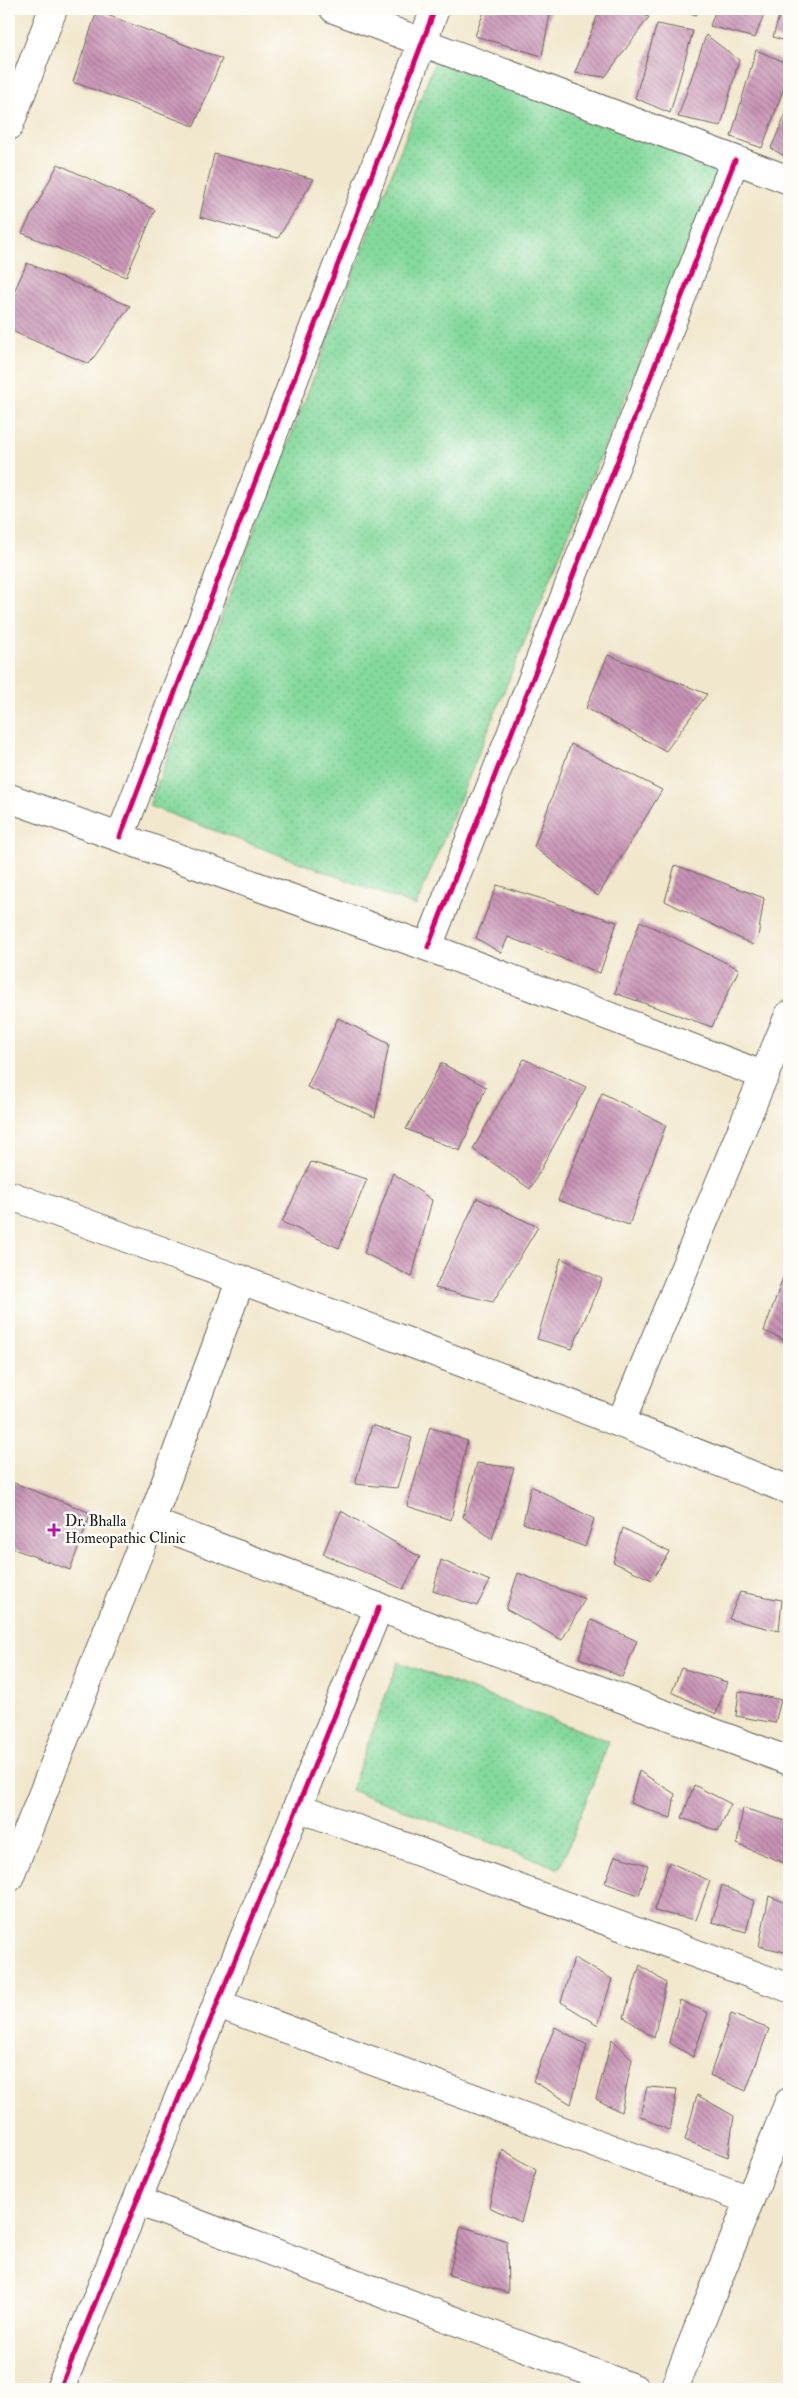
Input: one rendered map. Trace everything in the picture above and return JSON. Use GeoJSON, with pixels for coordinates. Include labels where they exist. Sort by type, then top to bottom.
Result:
{"type":"FeatureCollection","features":[{"type":"Feature","properties":{"kind":"street"},"geometry":{"type":"LineString","coordinates":[[9,126],[53,9]]}},
{"type":"Feature","properties":{"kind":"street"},"geometry":{"type":"LineString","coordinates":[[334,9],[789,180]]}},
{"type":"Feature","properties":{"kind":"street"},"geometry":{"type":"LineString","coordinates":[[120,837],[435,9]]}},
{"type":"Feature","properties":{"kind":"street"},"geometry":{"type":"LineString","coordinates":[[428,947],[735,160]]}},
{"type":"Feature","properties":{"kind":"street"},"geometry":{"type":"LineString","coordinates":[[9,798],[428,947],[765,1076]]}},
{"type":"Feature","properties":{"kind":"street"},"geometry":{"type":"LineString","coordinates":[[621,1422],[789,1014]]}},
{"type":"Feature","properties":{"kind":"street"},"geometry":{"type":"LineString","coordinates":[[9,1195],[241,1279],[621,1422],[789,1490]]}},
{"type":"Feature","properties":{"kind":"street"},"geometry":{"type":"LineString","coordinates":[[9,1878],[151,1522],[241,1279]]}},
{"type":"Feature","properties":{"kind":"street"},"geometry":{"type":"LineString","coordinates":[[151,1522],[789,1761]]}},
{"type":"Feature","properties":{"kind":"street"},"geometry":{"type":"LineString","coordinates":[[60,2389],[379,1607]]}},
{"type":"Feature","properties":{"kind":"street"},"geometry":{"type":"LineString","coordinates":[[297,1807],[789,1988]]}},
{"type":"Feature","properties":{"kind":"street"},"geometry":{"type":"LineString","coordinates":[[218,2004],[750,2200]]}},
{"type":"Feature","properties":{"kind":"street"},"geometry":{"type":"LineString","coordinates":[[674,2389],[789,2102]]}},
{"type":"Feature","properties":{"kind":"street"},"geometry":{"type":"LineString","coordinates":[[137,2201],[636,2389]]}},
{"type":"Feature","properties":{"kind":"green space"},"geometry":{"type":"Polygon","coordinates":[[[442,43],[724,155],[416,906],[149,806],[442,43]]]}},
{"type":"Feature","properties":{"kind":"green space"},"geometry":{"type":"Polygon","coordinates":[[[398,1662],[609,1741],[560,1869],[351,1790],[398,1662]]]}},
{"type":"Feature","properties":{"kind":"building"},"geometry":{"type":"Polygon","coordinates":[[[485,9],[551,9],[542,56],[475,36],[485,9]]]}},
{"type":"Feature","properties":{"kind":"building"},"geometry":{"type":"Polygon","coordinates":[[[600,9],[626,9],[649,17],[605,77],[575,73],[600,9]]]}},
{"type":"Feature","properties":{"kind":"building"},"geometry":{"type":"Polygon","coordinates":[[[677,9],[698,9],[696,15],[677,9]]]}},
{"type":"Feature","properties":{"kind":"building"},"geometry":{"type":"Polygon","coordinates":[[[716,9],[766,9],[755,38],[710,26],[716,9]]]}},
{"type":"Feature","properties":{"kind":"building"},"geometry":{"type":"Polygon","coordinates":[[[781,9],[789,9],[789,42],[773,37],[781,9]]]}},
{"type":"Feature","properties":{"kind":"building"},"geometry":{"type":"Polygon","coordinates":[[[97,11],[222,59],[194,126],[73,82],[97,11]]]}},
{"type":"Feature","properties":{"kind":"building"},"geometry":{"type":"Polygon","coordinates":[[[657,24],[693,31],[670,113],[635,98],[657,24]]]}},
{"type":"Feature","properties":{"kind":"building"},"geometry":{"type":"Polygon","coordinates":[[[706,35],[739,60],[721,126],[678,117],[706,35]]]}},
{"type":"Feature","properties":{"kind":"building"},"geometry":{"type":"Polygon","coordinates":[[[756,50],[789,64],[789,74],[762,148],[731,137],[756,50]]]}},
{"type":"Feature","properties":{"kind":"building"},"geometry":{"type":"Polygon","coordinates":[[[789,107],[789,159],[771,148],[789,107]]]}},
{"type":"Feature","properties":{"kind":"building"},"geometry":{"type":"Polygon","coordinates":[[[214,154],[314,179],[278,238],[200,217],[214,154]]]}},
{"type":"Feature","properties":{"kind":"building"},"geometry":{"type":"Polygon","coordinates":[[[58,164],[155,210],[126,277],[22,233],[58,164]]]}},
{"type":"Feature","properties":{"kind":"building"},"geometry":{"type":"Polygon","coordinates":[[[27,263],[130,306],[89,364],[9,330],[9,303],[27,263]]]}},
{"type":"Feature","properties":{"kind":"building"},"geometry":{"type":"Polygon","coordinates":[[[608,655],[707,694],[666,751],[586,708],[608,655]]]}},
{"type":"Feature","properties":{"kind":"building"},"geometry":{"type":"Polygon","coordinates":[[[571,744],[662,790],[598,896],[534,847],[571,744]]]}},
{"type":"Feature","properties":{"kind":"building"},"geometry":{"type":"Polygon","coordinates":[[[675,865],[764,898],[758,937],[753,945],[665,901],[675,865]]]}},
{"type":"Feature","properties":{"kind":"building"},"geometry":{"type":"Polygon","coordinates":[[[497,885],[617,922],[600,973],[508,937],[501,953],[476,938],[497,885]]]}},
{"type":"Feature","properties":{"kind":"building"},"geometry":{"type":"Polygon","coordinates":[[[640,921],[739,969],[712,1027],[615,993],[640,921]]]}},
{"type":"Feature","properties":{"kind":"building"},"geometry":{"type":"Polygon","coordinates":[[[338,1018],[389,1044],[375,1117],[307,1087],[338,1018]]]}},
{"type":"Feature","properties":{"kind":"building"},"geometry":{"type":"Polygon","coordinates":[[[524,1059],[586,1087],[530,1189],[473,1149],[524,1059]]]}},
{"type":"Feature","properties":{"kind":"building"},"geometry":{"type":"Polygon","coordinates":[[[441,1063],[486,1087],[460,1151],[406,1129],[441,1063]]]}},
{"type":"Feature","properties":{"kind":"building"},"geometry":{"type":"Polygon","coordinates":[[[602,1093],[666,1125],[629,1225],[558,1200],[602,1093]]]}},
{"type":"Feature","properties":{"kind":"building"},"geometry":{"type":"Polygon","coordinates":[[[311,1162],[367,1179],[339,1248],[282,1222],[311,1162]]]}},
{"type":"Feature","properties":{"kind":"building"},"geometry":{"type":"Polygon","coordinates":[[[393,1173],[432,1200],[412,1277],[364,1253],[393,1173]]]}},
{"type":"Feature","properties":{"kind":"building"},"geometry":{"type":"Polygon","coordinates":[[[477,1198],[538,1227],[493,1302],[435,1288],[477,1198]]]}},
{"type":"Feature","properties":{"kind":"building"},"geometry":{"type":"Polygon","coordinates":[[[561,1258],[602,1279],[572,1349],[537,1339],[561,1258]]]}},
{"type":"Feature","properties":{"kind":"building"},"geometry":{"type":"Polygon","coordinates":[[[789,1261],[789,1342],[764,1331],[789,1261]]]}},
{"type":"Feature","properties":{"kind":"building"},"geometry":{"type":"Polygon","coordinates":[[[372,1425],[412,1438],[397,1488],[355,1484],[372,1425]]]}},
{"type":"Feature","properties":{"kind":"building"},"geometry":{"type":"Polygon","coordinates":[[[430,1427],[467,1441],[451,1520],[407,1506],[430,1427]]]}},
{"type":"Feature","properties":{"kind":"building"},"geometry":{"type":"Polygon","coordinates":[[[477,1463],[514,1468],[492,1539],[463,1517],[477,1463]]]}},
{"type":"Feature","properties":{"kind":"building"},"geometry":{"type":"Polygon","coordinates":[[[9,1481],[91,1513],[70,1570],[9,1547],[9,1481]]]}},
{"type":"Feature","properties":{"kind":"building"},"geometry":{"type":"Polygon","coordinates":[[[531,1486],[594,1519],[585,1547],[523,1523],[531,1486]]]}},
{"type":"Feature","properties":{"kind":"building"},"geometry":{"type":"Polygon","coordinates":[[[341,1511],[420,1557],[403,1589],[323,1554],[341,1511]]]}},
{"type":"Feature","properties":{"kind":"building"},"geometry":{"type":"Polygon","coordinates":[[[623,1528],[669,1552],[652,1580],[613,1562],[623,1528]]]}},
{"type":"Feature","properties":{"kind":"building"},"geometry":{"type":"Polygon","coordinates":[[[441,1560],[490,1581],[477,1606],[433,1591],[441,1560]]]}},
{"type":"Feature","properties":{"kind":"building"},"geometry":{"type":"Polygon","coordinates":[[[518,1573],[585,1599],[562,1640],[506,1609],[518,1573]]]}},
{"type":"Feature","properties":{"kind":"building"},"geometry":{"type":"Polygon","coordinates":[[[740,1592],[782,1600],[779,1631],[729,1619],[740,1592]]]}},
{"type":"Feature","properties":{"kind":"building"},"geometry":{"type":"Polygon","coordinates":[[[591,1620],[637,1641],[622,1677],[579,1658],[591,1620]]]}},
{"type":"Feature","properties":{"kind":"building"},"geometry":{"type":"Polygon","coordinates":[[[681,1668],[727,1682],[716,1714],[672,1692],[681,1668]]]}},
{"type":"Feature","properties":{"kind":"building"},"geometry":{"type":"Polygon","coordinates":[[[739,1691],[781,1700],[775,1723],[736,1716],[739,1691]]]}},
{"type":"Feature","properties":{"kind":"building"},"geometry":{"type":"Polygon","coordinates":[[[789,1716],[789,1729],[785,1727],[789,1716]]]}},
{"type":"Feature","properties":{"kind":"building"},"geometry":{"type":"Polygon","coordinates":[[[639,1771],[675,1794],[671,1818],[630,1803],[639,1771]]]}},
{"type":"Feature","properties":{"kind":"building"},"geometry":{"type":"Polygon","coordinates":[[[694,1785],[731,1804],[718,1831],[682,1818],[694,1785]]]}},
{"type":"Feature","properties":{"kind":"building"},"geometry":{"type":"Polygon","coordinates":[[[743,1808],[789,1822],[789,1865],[737,1844],[743,1808]]]}},
{"type":"Feature","properties":{"kind":"building"},"geometry":{"type":"Polygon","coordinates":[[[615,1856],[648,1865],[639,1895],[605,1883],[615,1856]]]}},
{"type":"Feature","properties":{"kind":"building"},"geometry":{"type":"Polygon","coordinates":[[[669,1862],[710,1881],[696,1920],[654,1911],[669,1862]]]}},
{"type":"Feature","properties":{"kind":"building"},"geometry":{"type":"Polygon","coordinates":[[[722,1885],[754,1901],[746,1932],[712,1922],[722,1885]]]}},
{"type":"Feature","properties":{"kind":"building"},"geometry":{"type":"Polygon","coordinates":[[[769,1896],[789,1904],[789,1953],[759,1946],[769,1896]]]}},
{"type":"Feature","properties":{"kind":"building"},"geometry":{"type":"Polygon","coordinates":[[[574,1958],[612,1979],[598,2025],[561,2002],[574,1958]]]}},
{"type":"Feature","properties":{"kind":"building"},"geometry":{"type":"Polygon","coordinates":[[[640,1965],[666,1983],[654,2038],[624,2017],[640,1965]]]}},
{"type":"Feature","properties":{"kind":"building"},"geometry":{"type":"Polygon","coordinates":[[[680,2000],[708,2013],[693,2057],[669,2042],[680,2000]]]}},
{"type":"Feature","properties":{"kind":"building"},"geometry":{"type":"Polygon","coordinates":[[[731,2014],[769,2029],[746,2091],[710,2075],[731,2014]]]}},
{"type":"Feature","properties":{"kind":"building"},"geometry":{"type":"Polygon","coordinates":[[[555,2027],[587,2045],[571,2104],[533,2081],[555,2027]]]}},
{"type":"Feature","properties":{"kind":"building"},"geometry":{"type":"Polygon","coordinates":[[[612,2039],[632,2059],[621,2112],[596,2099],[612,2039]]]}},
{"type":"Feature","properties":{"kind":"building"},"geometry":{"type":"Polygon","coordinates":[[[647,2087],[677,2089],[670,2131],[640,2116],[647,2087]]]}},
{"type":"Feature","properties":{"kind":"building"},"geometry":{"type":"Polygon","coordinates":[[[697,2095],[734,2116],[728,2157],[685,2140],[697,2095]]]}},
{"type":"Feature","properties":{"kind":"building"},"geometry":{"type":"Polygon","coordinates":[[[502,2149],[536,2170],[521,2222],[489,2207],[502,2149]]]}},
{"type":"Feature","properties":{"kind":"building"},"geometry":{"type":"Polygon","coordinates":[[[461,2226],[507,2241],[508,2293],[449,2275],[461,2226]]]}},
{"type":"Feature","properties":{"kind":"cycle path"},"geometry":{"type":"LineString","coordinates":[[120,837],[435,9]]}},
{"type":"Feature","properties":{"kind":"cycle path"},"geometry":{"type":"LineString","coordinates":[[428,947],[735,160]]}},
{"type":"Feature","properties":{"kind":"cycle path"},"geometry":{"type":"LineString","coordinates":[[60,2389],[379,1607]]}},
{"type":"Feature","properties":{"kind":"place","name":"Dr. Bhalla Homeopathic Clinic"},"geometry":{"type":"Point","coordinates":[54,1530]}}]}
